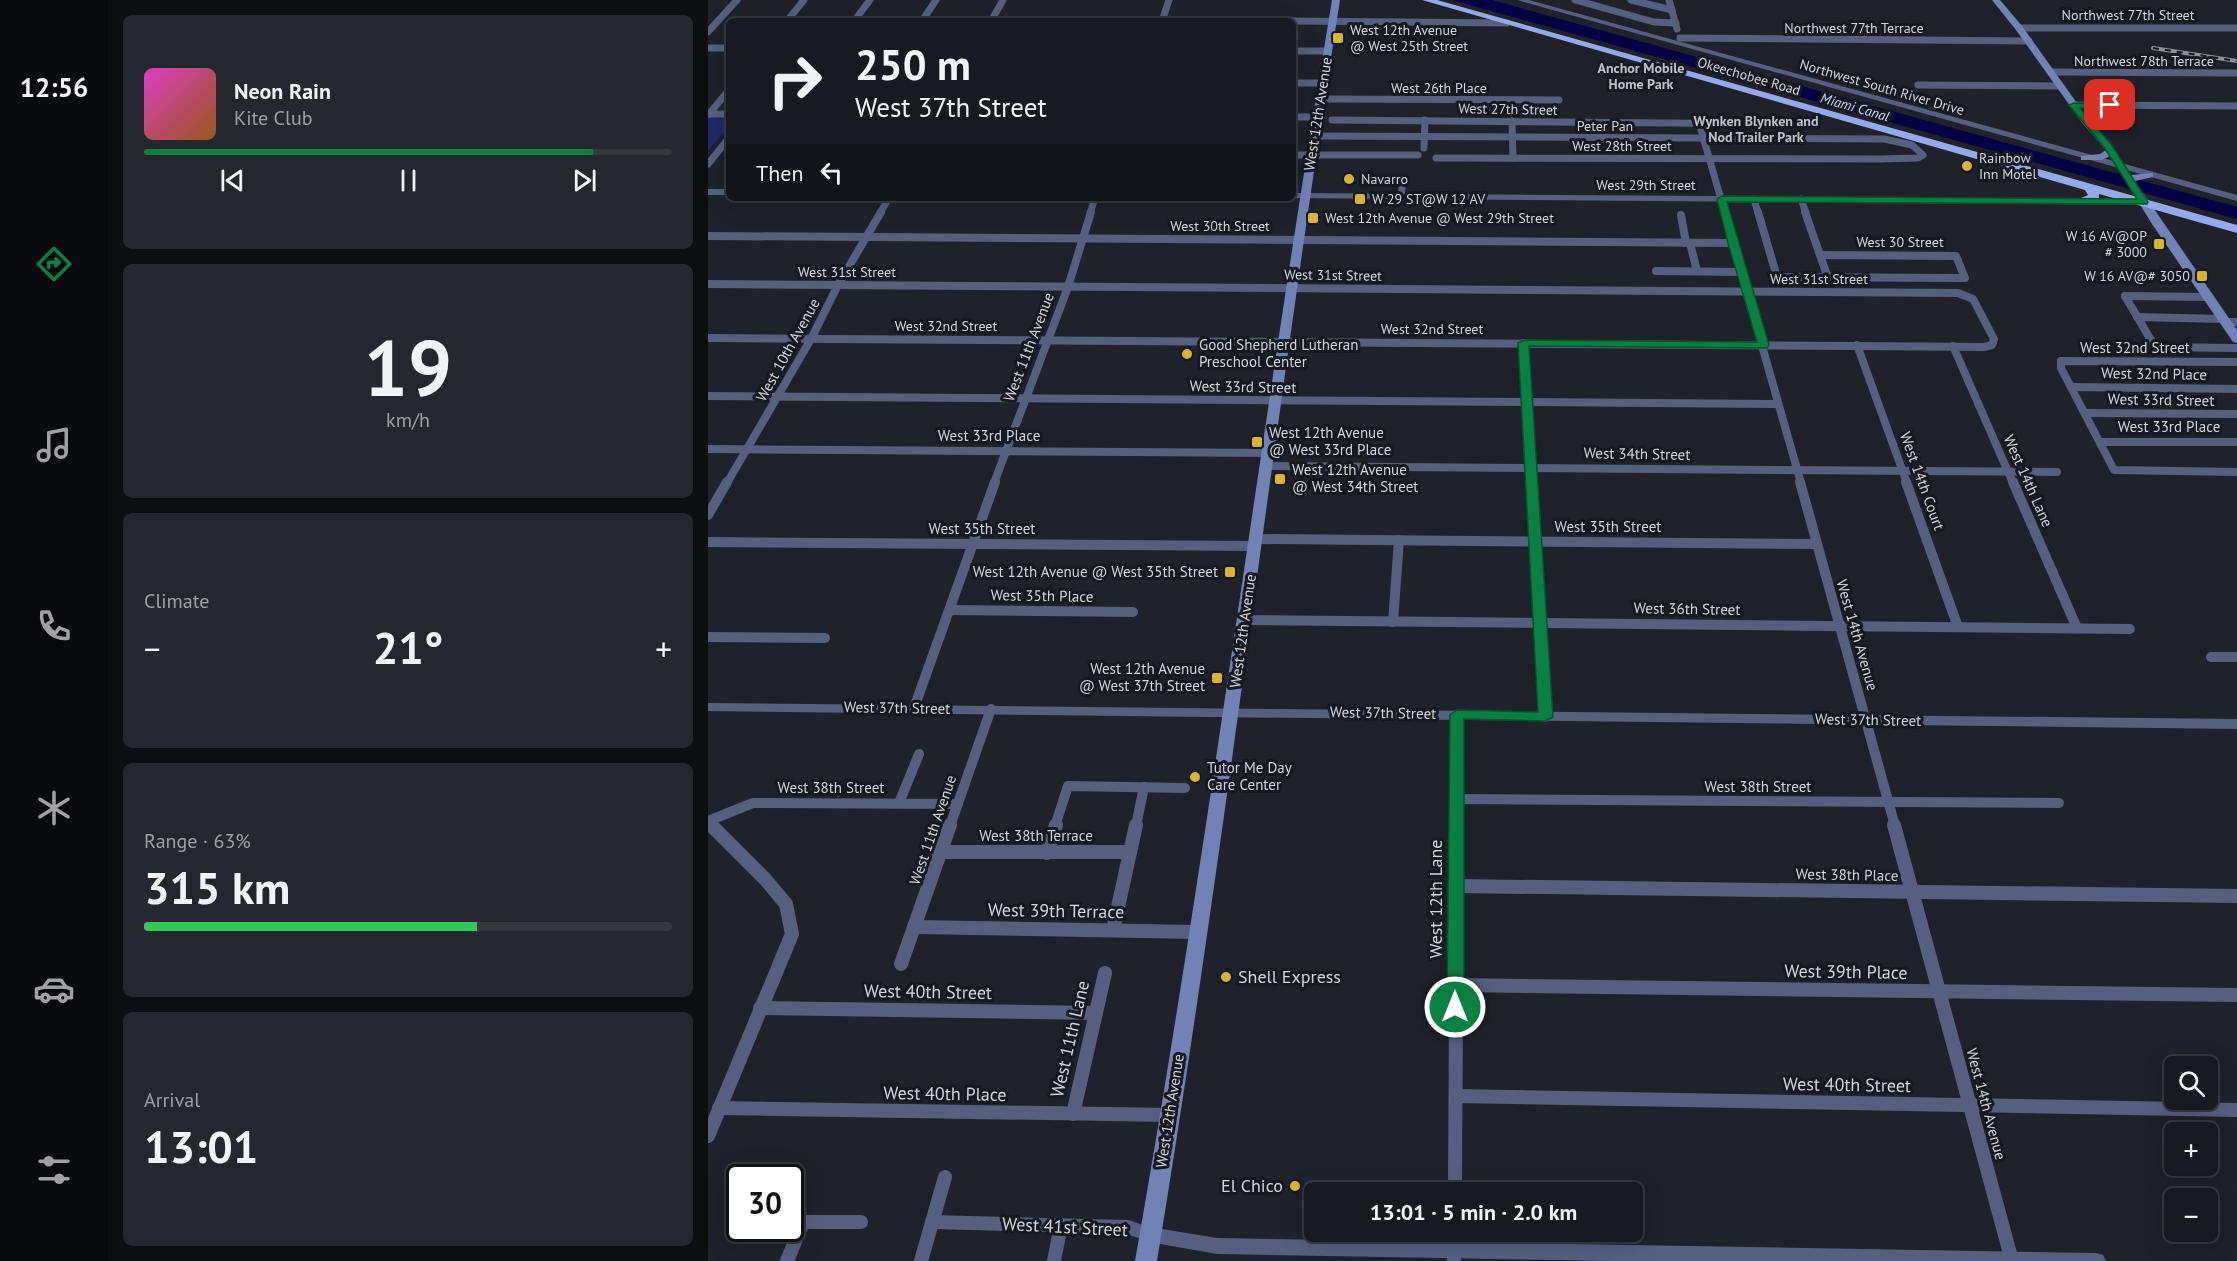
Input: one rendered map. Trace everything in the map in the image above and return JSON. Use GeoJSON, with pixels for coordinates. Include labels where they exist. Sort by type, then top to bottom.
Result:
{"type":"FeatureCollection","features":[{"type":"Feature","properties":{"kind":"highway","name":"Okeechobee Road"},"geometry":{"type":"LineString","coordinates":[[1427,0],[1481,19],[1507,23],[1889,135],[2089,187],[2139,196],[2237,228]]}},
{"type":"Feature","properties":{"kind":"highway","name":"Okeechobee Road"},"geometry":{"type":"LineString","coordinates":[[1444,0],[2237,222]]}},
{"type":"Feature","properties":{"kind":"highway"},"geometry":{"type":"LineString","coordinates":[[1507,23],[1535,25]]}},
{"type":"Feature","properties":{"kind":"highway"},"geometry":{"type":"LineString","coordinates":[[2083,201],[2095,196],[2089,187]]}},
{"type":"Feature","properties":{"kind":"main road","name":"West 12th Avenue"},"geometry":{"type":"LineString","coordinates":[[1146,1261],[1171,1115],[1232,711],[1305,196],[1336,0]]}},
{"type":"Feature","properties":{"kind":"main road"},"geometry":{"type":"LineString","coordinates":[[1996,0],[2111,151],[2208,297],[2228,321],[2237,339]]}},
{"type":"Feature","properties":{"kind":"main road"},"geometry":{"type":"LineString","coordinates":[[2004,0],[2017,18],[2019,28]]}},
{"type":"Feature","properties":{"kind":"main road"},"geometry":{"type":"LineString","coordinates":[[2085,158],[2102,157],[2111,151]]}},
{"type":"Feature","properties":{"kind":"main road"},"geometry":{"type":"LineString","coordinates":[[2125,174],[2145,175]]}},
{"type":"Feature","properties":{"kind":"street"},"geometry":{"type":"LineString","coordinates":[[708,32],[737,0]]}},
{"type":"Feature","properties":{"kind":"street"},"geometry":{"type":"LineString","coordinates":[[789,18],[804,0]]}},
{"type":"Feature","properties":{"kind":"street"},"geometry":{"type":"LineString","coordinates":[[856,18],[870,0]]}},
{"type":"Feature","properties":{"kind":"street"},"geometry":{"type":"LineString","coordinates":[[924,18],[936,0]]}},
{"type":"Feature","properties":{"kind":"street"},"geometry":{"type":"LineString","coordinates":[[992,18],[1003,0]]}},
{"type":"Feature","properties":{"kind":"street"},"geometry":{"type":"LineString","coordinates":[[1163,18],[1169,0]]}},
{"type":"Feature","properties":{"kind":"street","name":"Northwest South River Drive"},"geometry":{"type":"LineString","coordinates":[[1521,0],[1679,41],[2085,158],[2125,174]]}},
{"type":"Feature","properties":{"kind":"street"},"geometry":{"type":"LineString","coordinates":[[1575,0],[1654,22],[1676,23]]}},
{"type":"Feature","properties":{"kind":"street"},"geometry":{"type":"LineString","coordinates":[[1631,0],[1672,10]]}},
{"type":"Feature","properties":{"kind":"street"},"geometry":{"type":"LineString","coordinates":[[1669,0],[1679,41]]}},
{"type":"Feature","properties":{"kind":"street"},"geometry":{"type":"LineString","coordinates":[[1296,21],[1481,19]]}},
{"type":"Feature","properties":{"kind":"street","name":"Northwest 77th Street"},"geometry":{"type":"LineString","coordinates":[[2019,28],[2237,28]]}},
{"type":"Feature","properties":{"kind":"street","name":"Northwest 77th Terrace"},"geometry":{"type":"LineString","coordinates":[[1679,41],[2029,41]]}},
{"type":"Feature","properties":{"kind":"street"},"geometry":{"type":"LineString","coordinates":[[708,48],[726,48]]}},
{"type":"Feature","properties":{"kind":"street"},"geometry":{"type":"LineString","coordinates":[[1296,51],[1328,51]]}},
{"type":"Feature","properties":{"kind":"street","name":"Northwest 78th Terrace"},"geometry":{"type":"LineString","coordinates":[[2051,72],[2236,73]]}},
{"type":"Feature","properties":{"kind":"street"},"geometry":{"type":"LineString","coordinates":[[1296,83],[1323,83]]}},
{"type":"Feature","properties":{"kind":"street"},"geometry":{"type":"LineString","coordinates":[[1918,85],[2060,86]]}},
{"type":"Feature","properties":{"kind":"street"},"geometry":{"type":"LineString","coordinates":[[708,114],[726,93]]}},
{"type":"Feature","properties":{"kind":"street","name":"West 26th Place"},"geometry":{"type":"LineString","coordinates":[[1320,99],[1558,100]]}},
{"type":"Feature","properties":{"kind":"street"},"geometry":{"type":"LineString","coordinates":[[2074,105],[2237,106]]}},
{"type":"Feature","properties":{"kind":"street"},"geometry":{"type":"LineString","coordinates":[[708,114],[726,114]]}},
{"type":"Feature","properties":{"kind":"street"},"geometry":{"type":"LineString","coordinates":[[1296,117],[1317,117]]}},
{"type":"Feature","properties":{"kind":"street","name":"West 27th Street"},"geometry":{"type":"LineString","coordinates":[[1332,120],[1791,124]]}},
{"type":"Feature","properties":{"kind":"street"},"geometry":{"type":"LineString","coordinates":[[1424,148],[1425,120]]}},
{"type":"Feature","properties":{"kind":"street"},"geometry":{"type":"LineString","coordinates":[[1512,121],[1513,158]]}},
{"type":"Feature","properties":{"kind":"street","name":"West 14th Avenue"},"geometry":{"type":"LineString","coordinates":[[1699,123],[1707,158],[1722,199],[1764,345],[1777,404],[1866,720],[1886,803],[1940,991],[2012,1260]]}},
{"type":"Feature","properties":{"kind":"street","name":"Peter Pan"},"geometry":{"type":"LineString","coordinates":[[1314,136],[1703,138],[1889,135],[1908,143],[1923,153],[1920,157],[1911,158]]}},
{"type":"Feature","properties":{"kind":"street"},"geometry":{"type":"LineString","coordinates":[[708,165],[726,142]]}},
{"type":"Feature","properties":{"kind":"street"},"geometry":{"type":"LineString","coordinates":[[719,152],[726,152]]}},
{"type":"Feature","properties":{"kind":"street"},"geometry":{"type":"LineString","coordinates":[[1296,155],[1418,155]]}},
{"type":"Feature","properties":{"kind":"street","name":"West 28th Street"},"geometry":{"type":"LineString","coordinates":[[1436,158],[1911,158]]}},
{"type":"Feature","properties":{"kind":"street"},"geometry":{"type":"LineString","coordinates":[[2145,175],[2237,198]]}},
{"type":"Feature","properties":{"kind":"street"},"geometry":{"type":"LineString","coordinates":[[708,192],[726,192]]}},
{"type":"Feature","properties":{"kind":"street","name":"West 29th Street"},"geometry":{"type":"LineString","coordinates":[[1296,196],[1402,192],[1722,199],[2083,201],[2139,196]]}},
{"type":"Feature","properties":{"kind":"street"},"geometry":{"type":"LineString","coordinates":[[1754,199],[1777,277],[1828,278],[1801,199]]}},
{"type":"Feature","properties":{"kind":"street","name":"West 10th Avenue"},"geometry":{"type":"LineString","coordinates":[[708,515],[811,339],[838,285],[887,201]]}},
{"type":"Feature","properties":{"kind":"street","name":"West 11th Avenue"},"geometry":{"type":"LineString","coordinates":[[914,708],[1006,451],[1068,287],[1094,201]]}},
{"type":"Feature","properties":{"kind":"street"},"geometry":{"type":"LineString","coordinates":[[1681,215],[1697,271]]}},
{"type":"Feature","properties":{"kind":"street","name":"West 30th Street"},"geometry":{"type":"LineString","coordinates":[[708,236],[1733,243]]}},
{"type":"Feature","properties":{"kind":"street","name":"West 30 Street"},"geometry":{"type":"LineString","coordinates":[[1820,255],[1956,256],[1965,278],[1828,278]]}},
{"type":"Feature","properties":{"kind":"street"},"geometry":{"type":"LineString","coordinates":[[1656,271],[1742,272]]}},
{"type":"Feature","properties":{"kind":"street","name":"West 31st Street"},"geometry":{"type":"LineString","coordinates":[[708,284],[1958,293],[1973,299],[1994,339],[1992,345],[1975,347]]}},
{"type":"Feature","properties":{"kind":"street"},"geometry":{"type":"LineString","coordinates":[[2208,297],[2125,296],[2155,347],[2237,348]]}},
{"type":"Feature","properties":{"kind":"street"},"geometry":{"type":"LineString","coordinates":[[2137,317],[2228,321]]}},
{"type":"Feature","properties":{"kind":"street","name":"West 32nd Street"},"geometry":{"type":"LineString","coordinates":[[708,338],[1975,347]]}},
{"type":"Feature","properties":{"kind":"street"},"geometry":{"type":"LineString","coordinates":[[1524,343],[1545,717]]}},
{"type":"Feature","properties":{"kind":"street","name":"West 14th Court"},"geometry":{"type":"LineString","coordinates":[[1857,345],[1958,627]]}},
{"type":"Feature","properties":{"kind":"street","name":"West 14th Lane"},"geometry":{"type":"LineString","coordinates":[[1953,346],[2077,628]]}},
{"type":"Feature","properties":{"kind":"street","name":"West 32nd Street"},"geometry":{"type":"LineString","coordinates":[[2071,387],[2061,368],[2061,361],[2237,362]]}},
{"type":"Feature","properties":{"kind":"street"},"geometry":{"type":"LineString","coordinates":[[2071,387],[2114,470],[2237,472]]}},
{"type":"Feature","properties":{"kind":"street","name":"West 32nd Place"},"geometry":{"type":"LineString","coordinates":[[2071,387],[2237,389]]}},
{"type":"Feature","properties":{"kind":"street","name":"West 33rd Street"},"geometry":{"type":"LineString","coordinates":[[708,396],[1777,404]]}},
{"type":"Feature","properties":{"kind":"street","name":"West 33rd Street"},"geometry":{"type":"LineString","coordinates":[[2085,413],[2237,414]]}},
{"type":"Feature","properties":{"kind":"street","name":"West 33rd Place"},"geometry":{"type":"LineString","coordinates":[[2100,442],[2237,442]]}},
{"type":"Feature","properties":{"kind":"street","name":"West 33rd Place"},"geometry":{"type":"LineString","coordinates":[[708,449],[1006,451],[1268,460]]}},
{"type":"Feature","properties":{"kind":"street","name":"West 34th Street"},"geometry":{"type":"LineString","coordinates":[[1268,460],[1532,468],[2057,472]]}},
{"type":"Feature","properties":{"kind":"street"},"geometry":{"type":"LineString","coordinates":[[1393,622],[1399,540]]}},
{"type":"Feature","properties":{"kind":"street","name":"West 35th Street"},"geometry":{"type":"LineString","coordinates":[[708,542],[972,544],[1399,540],[1816,544]]}},
{"type":"Feature","properties":{"kind":"street","name":"West 35th Place"},"geometry":{"type":"LineString","coordinates":[[950,610],[1133,612]]}},
{"type":"Feature","properties":{"kind":"street","name":"West 36th Street"},"geometry":{"type":"LineString","coordinates":[[1245,620],[2130,629]]}},
{"type":"Feature","properties":{"kind":"street"},"geometry":{"type":"LineString","coordinates":[[708,637],[825,638]]}},
{"type":"Feature","properties":{"kind":"street"},"geometry":{"type":"LineString","coordinates":[[2211,657],[2237,657]]}},
{"type":"Feature","properties":{"kind":"street","name":"West 37th Street"},"geometry":{"type":"LineString","coordinates":[[710,710],[914,708],[2237,724]]}},
{"type":"Feature","properties":{"kind":"street","name":"West 11th Avenue"},"geometry":{"type":"LineString","coordinates":[[901,964],[990,710]]}},
{"type":"Feature","properties":{"kind":"street","name":"West 12th Lane"},"geometry":{"type":"LineString","coordinates":[[1455,1182],[1457,715]]}},
{"type":"Feature","properties":{"kind":"street"},"geometry":{"type":"LineString","coordinates":[[899,803],[919,754]]}},
{"type":"Feature","properties":{"kind":"street"},"geometry":{"type":"LineString","coordinates":[[1047,853],[1068,786],[1185,788]]}},
{"type":"Feature","properties":{"kind":"street"},"geometry":{"type":"LineString","coordinates":[[1113,930],[1144,787]]}},
{"type":"Feature","properties":{"kind":"street","name":"West 38th Street"},"geometry":{"type":"LineString","coordinates":[[1456,799],[2059,803]]}},
{"type":"Feature","properties":{"kind":"street","name":"West 38th Street"},"geometry":{"type":"LineString","coordinates":[[708,821],[753,803],[958,804]]}},
{"type":"Feature","properties":{"kind":"street"},"geometry":{"type":"LineString","coordinates":[[708,821],[765,879],[786,904],[792,934],[708,1136]]}},
{"type":"Feature","properties":{"kind":"street","name":"West 38th Terrace"},"geometry":{"type":"LineString","coordinates":[[941,852],[1130,852]]}},
{"type":"Feature","properties":{"kind":"street","name":"West 38th Place"},"geometry":{"type":"LineString","coordinates":[[1456,886],[2237,896]]}},
{"type":"Feature","properties":{"kind":"street","name":"West 39th Terrace"},"geometry":{"type":"LineString","coordinates":[[914,927],[1197,932]]}},
{"type":"Feature","properties":{"kind":"street","name":"West 11th Lane"},"geometry":{"type":"LineString","coordinates":[[1073,1114],[1105,973]]}},
{"type":"Feature","properties":{"kind":"street","name":"West 39th Place"},"geometry":{"type":"LineString","coordinates":[[1455,985],[2237,995]]}},
{"type":"Feature","properties":{"kind":"street","name":"West 40th Street"},"geometry":{"type":"LineString","coordinates":[[760,1008],[1096,1013]]}},
{"type":"Feature","properties":{"kind":"street","name":"West 40th Street"},"geometry":{"type":"LineString","coordinates":[[1456,1096],[2237,1110]]}},
{"type":"Feature","properties":{"kind":"street","name":"West 40th Place"},"geometry":{"type":"LineString","coordinates":[[719,1108],[1171,1115]]}},
{"type":"Feature","properties":{"kind":"street"},"geometry":{"type":"LineString","coordinates":[[921,1261],[945,1177]]}},
{"type":"Feature","properties":{"kind":"street"},"geometry":{"type":"LineString","coordinates":[[787,1261],[803,1222],[861,1222]]}},
{"type":"Feature","properties":{"kind":"street","name":"West 41st Street"},"geometry":{"type":"LineString","coordinates":[[932,1222],[1128,1227],[1150,1235],[1217,1246],[1454,1256],[2096,1261]]}},
{"type":"Feature","properties":{"kind":"street"},"geometry":{"type":"LineString","coordinates":[[1054,1261],[1061,1225]]}},
{"type":"Feature","properties":{"kind":"shaded area"},"geometry":{"type":"Polygon","coordinates":[[[708,117],[726,117],[726,129],[708,151],[708,117]]]}},
{"type":"Feature","properties":{"kind":"water","name":"Miami Canal"},"geometry":{"type":"Polygon","coordinates":[[[1452,0],[1492,0],[2237,207],[2237,219],[1452,0]]]}},
{"type":"Feature","properties":{"kind":"railway"},"geometry":{"type":"LineString","coordinates":[[2153,48],[2237,61]]}},
{"type":"Feature","properties":{"kind":"place","name":"West 12th Avenue @ West 25th Street"},"geometry":{"type":"Point","coordinates":[1338,38]}},
{"type":"Feature","properties":{"kind":"place","name":"Rainbow Inn Motel"},"geometry":{"type":"Point","coordinates":[1967,166]}},
{"type":"Feature","properties":{"kind":"place","name":"Navarro"},"geometry":{"type":"Point","coordinates":[1349,179]}},
{"type":"Feature","properties":{"kind":"place","name":"W 29 ST@W 12 AV"},"geometry":{"type":"Point","coordinates":[1360,199]}},
{"type":"Feature","properties":{"kind":"place","name":"West 12th Avenue @ West 29th Street"},"geometry":{"type":"Point","coordinates":[1313,218]}},
{"type":"Feature","properties":{"kind":"place","name":"W 16 AV@OP # 3000"},"geometry":{"type":"Point","coordinates":[2159,244]}},
{"type":"Feature","properties":{"kind":"place","name":"W 16 AV@# 3050"},"geometry":{"type":"Point","coordinates":[2202,276]}},
{"type":"Feature","properties":{"kind":"place","name":"Good Shepherd Lutheran Preschool Center"},"geometry":{"type":"Point","coordinates":[1187,354]}},
{"type":"Feature","properties":{"kind":"place","name":"West 12th Avenue @ West 33rd Place"},"geometry":{"type":"Point","coordinates":[1257,442]}},
{"type":"Feature","properties":{"kind":"place","name":"West 12th Avenue @ West 34th Street"},"geometry":{"type":"Point","coordinates":[1280,479]}},
{"type":"Feature","properties":{"kind":"place","name":"West 12th Avenue @ West 35th Street"},"geometry":{"type":"Point","coordinates":[1230,572]}},
{"type":"Feature","properties":{"kind":"place","name":"West 12th Avenue @ West 37th Street"},"geometry":{"type":"Point","coordinates":[1217,678]}},
{"type":"Feature","properties":{"kind":"place","name":"Tutor Me Day Care Center"},"geometry":{"type":"Point","coordinates":[1195,777]}},
{"type":"Feature","properties":{"kind":"place","name":"Shell Express"},"geometry":{"type":"Point","coordinates":[1226,977]}},
{"type":"Feature","properties":{"kind":"place","name":"El Chico"},"geometry":{"type":"Point","coordinates":[1295,1186]}},
{"type":"Feature","properties":{"kind":"district","name":"Anchor Mobile Home Park"},"geometry":{"type":"Point","coordinates":[1641,76]}},
{"type":"Feature","properties":{"kind":"district","name":"Wynken Blynken and Nod Trailer Park"},"geometry":{"type":"Point","coordinates":[1756,130]}},
{"type":"Feature","properties":{"kind":"route"},"geometry":{"type":"LineString","coordinates":[[1455,1007],[1457,715],[1545,717],[1524,343],[1764,345],[1722,199],[2143,202],[2108,146],[2074,105],[2110,105]]}}]}
